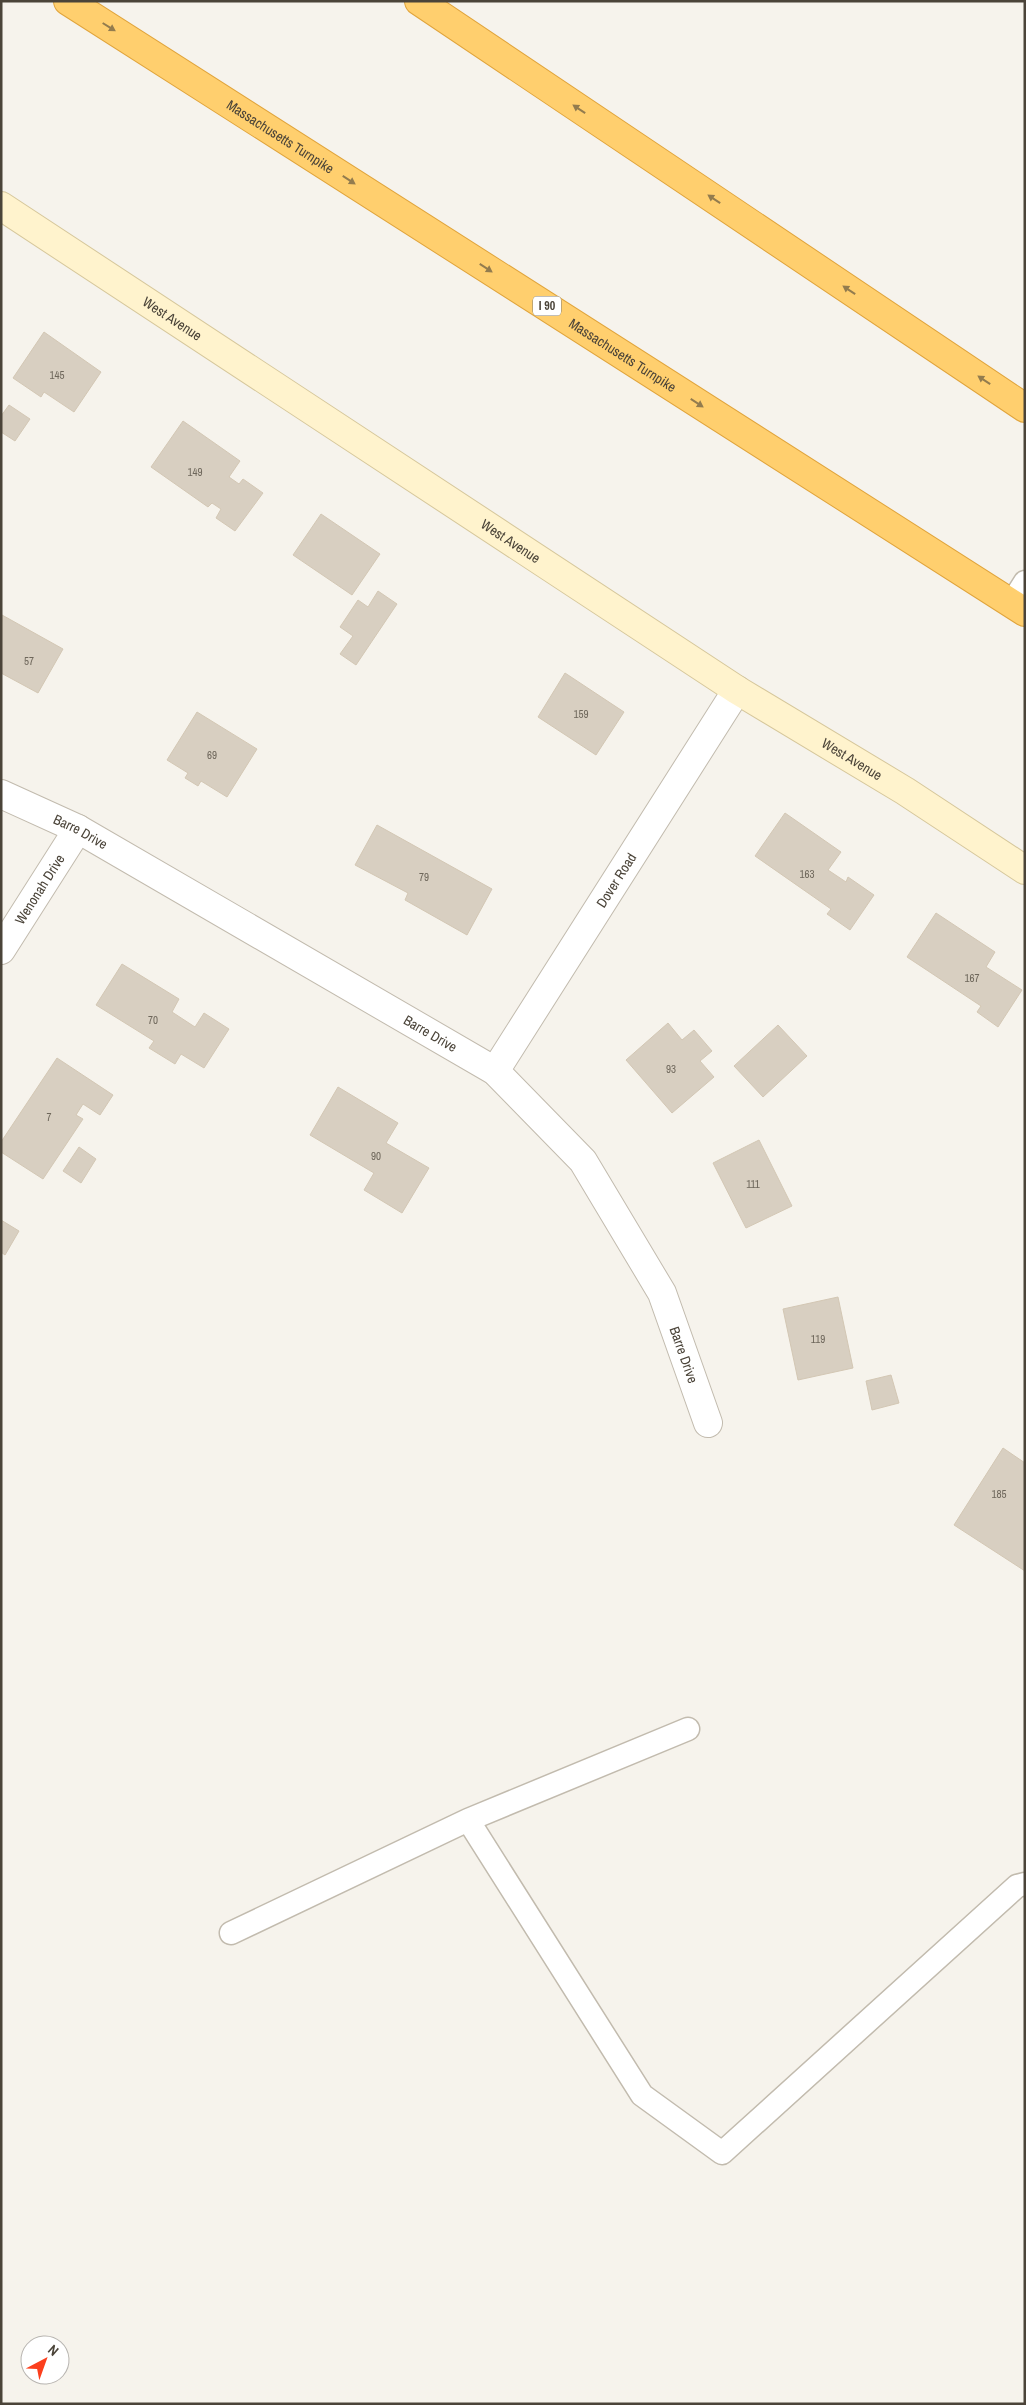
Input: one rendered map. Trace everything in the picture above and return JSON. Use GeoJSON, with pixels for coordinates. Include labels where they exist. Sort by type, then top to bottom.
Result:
{"type":"FeatureCollection","features":[{"type":"Feature","properties":{"kind":"highway","name":"Massachusetts Turnpike"},"geometry":{"type":"LineString","coordinates":[[68,1],[1020,599]]}},
{"type":"Feature","properties":{"kind":"highway"},"geometry":{"type":"LineString","coordinates":[[419,1],[1025,408]]}},
{"type":"Feature","properties":{"kind":"main road","name":"West Avenue"},"geometry":{"type":"LineString","coordinates":[[1,206],[737,690],[905,791],[1025,870]]}},
{"type":"Feature","properties":{"kind":"street","name":"Dover Road"},"geometry":{"type":"LineString","coordinates":[[495,1071],[737,690]]}},
{"type":"Feature","properties":{"kind":"street","name":"Barre Drive"},"geometry":{"type":"LineString","coordinates":[[1,794],[78,829],[495,1071],[584,1161],[662,1293],[708,1423]]}},
{"type":"Feature","properties":{"kind":"street","name":"Wenonah Drive"},"geometry":{"type":"LineString","coordinates":[[1,950],[78,829]]}},
{"type":"Feature","properties":{"kind":"lane"},"geometry":{"type":"LineString","coordinates":[[231,1933],[468,1820],[688,1729]]}},
{"type":"Feature","properties":{"kind":"lane"},"geometry":{"type":"LineString","coordinates":[[468,1820],[642,2095],[722,2153],[1018,1886],[1025,1884]]}},
{"type":"Feature","properties":{"kind":"building"},"geometry":{"type":"Polygon","coordinates":[[[44,332],[101,372],[74,412],[44,392],[41,397],[13,378],[44,332]]]}},
{"type":"Feature","properties":{"kind":"building"},"geometry":{"type":"Polygon","coordinates":[[[9,405],[30,419],[15,441],[1,432],[1,416],[9,405]]]}},
{"type":"Feature","properties":{"kind":"building"},"geometry":{"type":"Polygon","coordinates":[[[183,421],[240,461],[229,477],[239,484],[243,479],[263,493],[235,531],[216,518],[221,509],[212,503],[208,507],[151,467],[183,421]]]}},
{"type":"Feature","properties":{"kind":"building"},"geometry":{"type":"Polygon","coordinates":[[[321,514],[380,554],[352,595],[293,555],[321,514]]]}},
{"type":"Feature","properties":{"kind":"building"},"geometry":{"type":"Polygon","coordinates":[[[378,591],[397,604],[356,665],[340,654],[353,636],[340,627],[358,600],[368,607],[378,591]]]}},
{"type":"Feature","properties":{"kind":"building"},"geometry":{"type":"Polygon","coordinates":[[[2,615],[63,649],[38,693],[1,673],[2,615]]]}},
{"type":"Feature","properties":{"kind":"building"},"geometry":{"type":"Polygon","coordinates":[[[565,673],[624,712],[596,755],[538,717],[565,673]]]}},
{"type":"Feature","properties":{"kind":"building"},"geometry":{"type":"Polygon","coordinates":[[[197,712],[257,749],[227,797],[201,781],[198,786],[185,778],[188,773],[167,760],[197,712]]]}},
{"type":"Feature","properties":{"kind":"building"},"geometry":{"type":"Polygon","coordinates":[[[785,813],[841,852],[828,870],[846,882],[848,877],[874,895],[850,930],[827,914],[831,909],[755,856],[785,813]]]}},
{"type":"Feature","properties":{"kind":"building"},"geometry":{"type":"Polygon","coordinates":[[[377,825],[492,889],[467,935],[405,900],[408,893],[355,865],[377,825]]]}},
{"type":"Feature","properties":{"kind":"building"},"geometry":{"type":"Polygon","coordinates":[[[936,913],[995,952],[986,967],[1022,990],[998,1027],[977,1012],[981,1006],[907,957],[936,913]]]}},
{"type":"Feature","properties":{"kind":"building"},"geometry":{"type":"Polygon","coordinates":[[[122,964],[179,999],[172,1012],[195,1027],[204,1013],[229,1029],[204,1068],[181,1054],[175,1064],[149,1048],[154,1041],[96,1005],[122,964]]]}},
{"type":"Feature","properties":{"kind":"building"},"geometry":{"type":"Polygon","coordinates":[[[668,1023],[682,1040],[694,1030],[712,1051],[700,1061],[714,1077],[672,1113],[626,1060],[668,1023]]]}},
{"type":"Feature","properties":{"kind":"building"},"geometry":{"type":"Polygon","coordinates":[[[778,1025],[807,1056],[763,1097],[734,1066],[778,1025]]]}},
{"type":"Feature","properties":{"kind":"building"},"geometry":{"type":"Polygon","coordinates":[[[57,1058],[113,1095],[100,1115],[83,1104],[76,1115],[83,1119],[43,1179],[1,1152],[1,1142],[57,1058]]]}},
{"type":"Feature","properties":{"kind":"building"},"geometry":{"type":"Polygon","coordinates":[[[338,1087],[398,1123],[386,1143],[429,1168],[402,1213],[364,1190],[374,1173],[310,1135],[338,1087]]]}},
{"type":"Feature","properties":{"kind":"building"},"geometry":{"type":"Polygon","coordinates":[[[759,1140],[792,1206],[746,1228],[713,1163],[759,1140]]]}},
{"type":"Feature","properties":{"kind":"building"},"geometry":{"type":"Polygon","coordinates":[[[79,1147],[96,1159],[81,1183],[63,1171],[79,1147]]]}},
{"type":"Feature","properties":{"kind":"building"},"geometry":{"type":"Polygon","coordinates":[[[1,1220],[19,1231],[5,1255],[1,1252],[1,1220]]]}},
{"type":"Feature","properties":{"kind":"building"},"geometry":{"type":"Polygon","coordinates":[[[838,1297],[853,1368],[798,1380],[783,1309],[838,1297]]]}},
{"type":"Feature","properties":{"kind":"building"},"geometry":{"type":"Polygon","coordinates":[[[891,1375],[899,1403],[872,1410],[866,1381],[891,1375]]]}},
{"type":"Feature","properties":{"kind":"building"},"geometry":{"type":"Polygon","coordinates":[[[1003,1448],[1025,1463],[1025,1571],[954,1525],[1003,1448]]]}}]}
